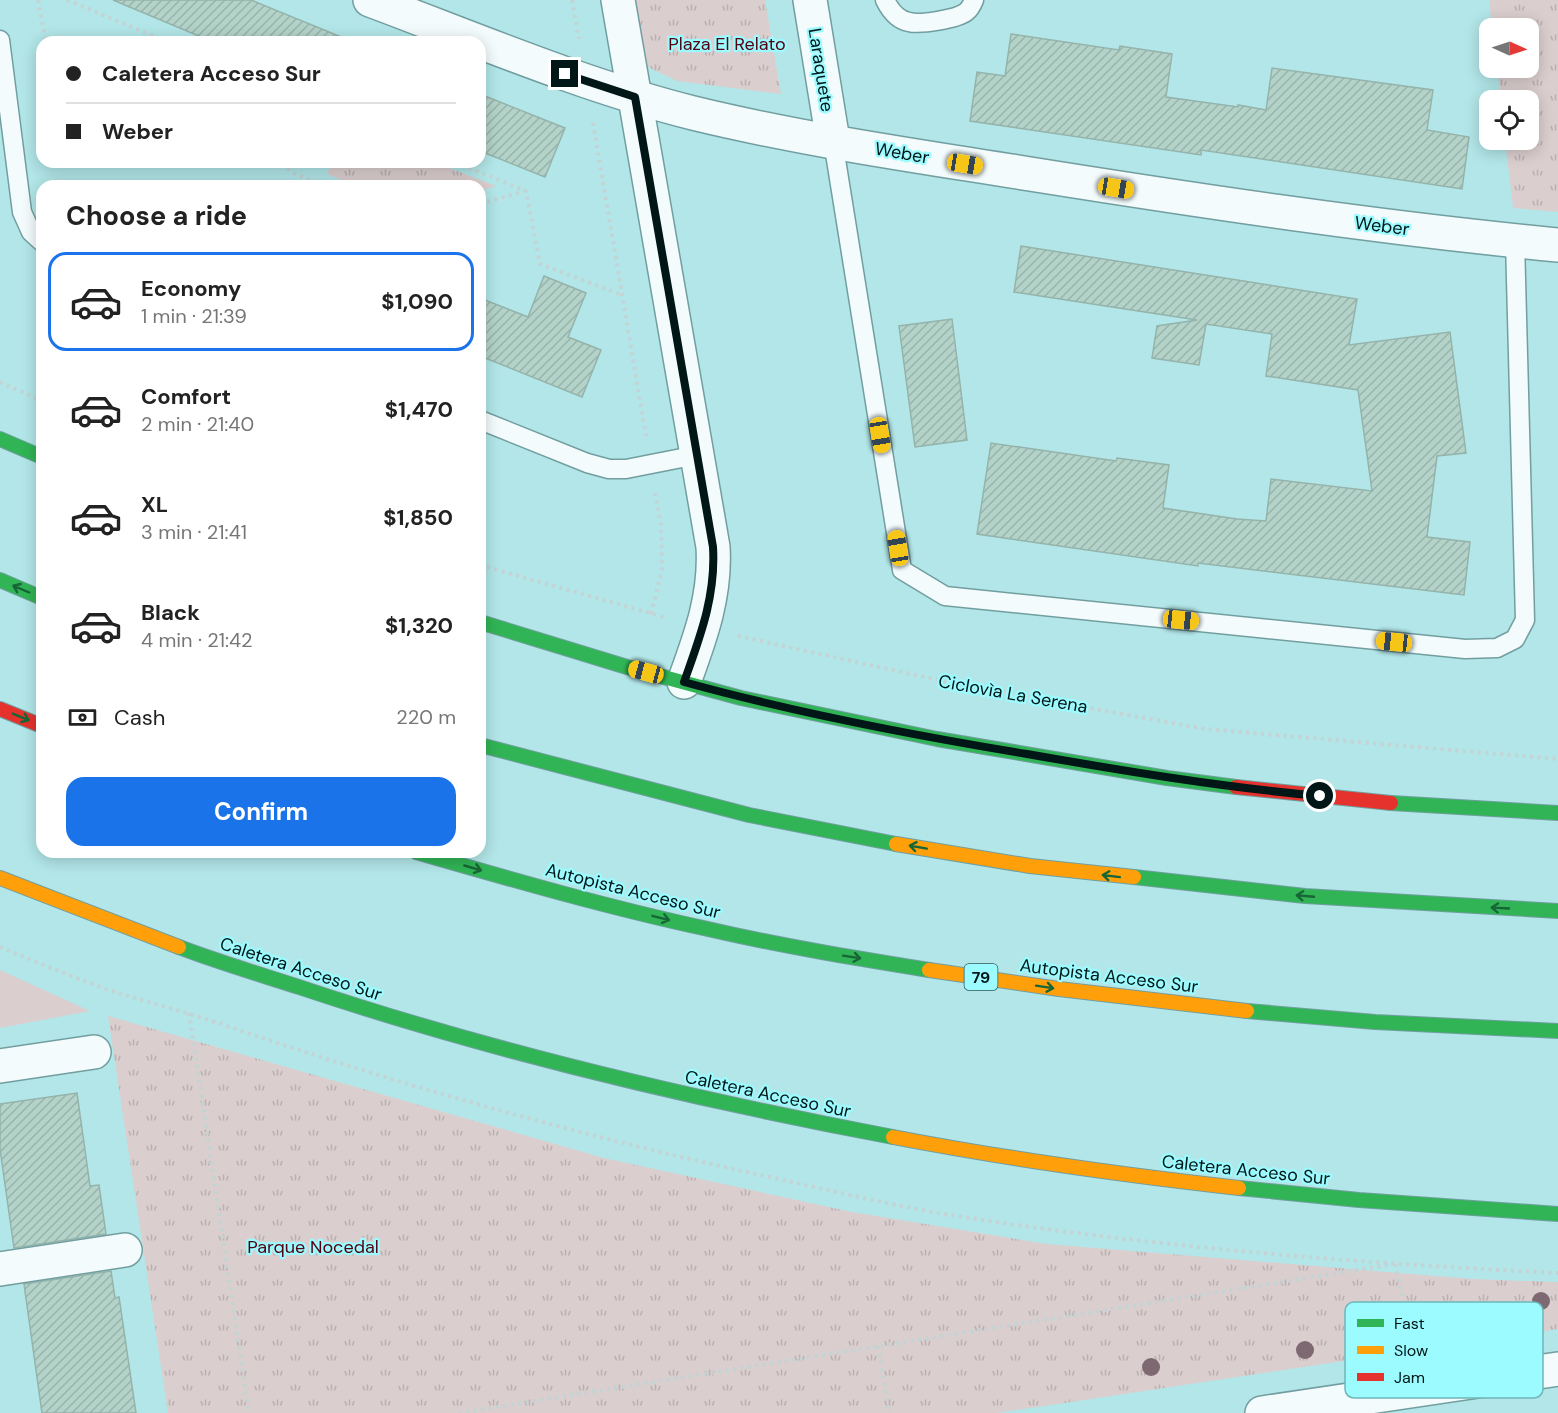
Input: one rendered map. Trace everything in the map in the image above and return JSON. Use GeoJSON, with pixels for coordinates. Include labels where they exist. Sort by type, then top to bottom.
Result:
{"type":"FeatureCollection","features":[{"type":"Feature","properties":{"kind":"main road"},"geometry":{"type":"LineString","coordinates":[[0,439],[36,454]]}},
{"type":"Feature","properties":{"kind":"main road"},"geometry":{"type":"LineString","coordinates":[[0,580],[36,595]]}},
{"type":"Feature","properties":{"kind":"main road"},"geometry":{"type":"LineString","coordinates":[[486,624],[752,701],[925,737],[1167,778],[1280,792],[1400,804],[1558,813]]}},
{"type":"Feature","properties":{"kind":"main road"},"geometry":{"type":"LineString","coordinates":[[0,709],[36,724]]}},
{"type":"Feature","properties":{"kind":"main road"},"geometry":{"type":"LineString","coordinates":[[486,747],[749,814],[884,842],[1030,867],[1305,896],[1558,911]]}},
{"type":"Feature","properties":{"kind":"main road","name":"Autopista Acceso Sur"},"geometry":{"type":"LineString","coordinates":[[437,858],[664,919],[804,949],[947,972],[1089,993],[1317,1017],[1558,1031]]}},
{"type":"Feature","properties":{"kind":"main road","name":"Caletera Acceso Sur"},"geometry":{"type":"LineString","coordinates":[[0,878],[215,960],[361,1008],[508,1051],[651,1087],[795,1119],[940,1147],[1193,1184],[1558,1214]]}},
{"type":"Feature","properties":{"kind":"street"},"geometry":{"type":"LineString","coordinates":[[618,0],[711,530],[714,566],[709,609],[684,682]]}},
{"type":"Feature","properties":{"kind":"street","name":"Laraquete"},"geometry":{"type":"LineString","coordinates":[[810,0],[833,141]]}},
{"type":"Feature","properties":{"kind":"street","name":"Weber"},"geometry":{"type":"LineString","coordinates":[[391,4],[472,36]]}},
{"type":"Feature","properties":{"kind":"street","name":"Weber"},"geometry":{"type":"LineString","coordinates":[[486,42],[586,81],[635,97],[750,126],[1227,205],[1359,223],[1558,245]]}},
{"type":"Feature","properties":{"kind":"street"},"geometry":{"type":"LineString","coordinates":[[0,1066],[94,1052]]}},
{"type":"Feature","properties":{"kind":"street"},"geometry":{"type":"LineString","coordinates":[[0,1269],[125,1250]]}},
{"type":"Feature","properties":{"kind":"street"},"geometry":{"type":"LineString","coordinates":[[1543,1371],[1558,1369]]}},
{"type":"Feature","properties":{"kind":"street"},"geometry":{"type":"LineString","coordinates":[[1262,1413],[1362,1398]]}},
{"type":"Feature","properties":{"kind":"lane"},"geometry":{"type":"LineString","coordinates":[[885,0],[898,18],[920,23],[959,16],[971,6],[974,0]]}},
{"type":"Feature","properties":{"kind":"lane"},"geometry":{"type":"LineString","coordinates":[[0,40],[22,212],[31,232],[36,237]]}},
{"type":"Feature","properties":{"kind":"lane"},"geometry":{"type":"LineString","coordinates":[[833,141],[902,570],[945,596],[1465,649],[1497,648],[1515,639],[1525,620],[1515,241]]}},
{"type":"Feature","properties":{"kind":"lane"},"geometry":{"type":"LineString","coordinates":[[486,422],[597,466],[626,469],[698,455]]}},
{"type":"Feature","properties":{"kind":"path"},"geometry":{"type":"LineString","coordinates":[[38,0],[45,36]]}},
{"type":"Feature","properties":{"kind":"path"},"geometry":{"type":"LineString","coordinates":[[67,0],[154,36]]}},
{"type":"Feature","properties":{"kind":"path"},"geometry":{"type":"LineString","coordinates":[[572,0],[661,525],[662,570],[651,614]]}},
{"type":"Feature","properties":{"kind":"path"},"geometry":{"type":"LineString","coordinates":[[288,168],[290,172],[311,180]]}},
{"type":"Feature","properties":{"kind":"path"},"geometry":{"type":"LineString","coordinates":[[470,168],[526,191]]}},
{"type":"Feature","properties":{"kind":"path"},"geometry":{"type":"LineString","coordinates":[[526,191],[540,264],[622,296]]}},
{"type":"Feature","properties":{"kind":"path"},"geometry":{"type":"LineString","coordinates":[[486,202],[526,191]]}},
{"type":"Feature","properties":{"kind":"path"},"geometry":{"type":"LineString","coordinates":[[0,382],[36,398]]}},
{"type":"Feature","properties":{"kind":"path","name":"Ciclovìa La Serena"},"geometry":{"type":"LineString","coordinates":[[486,567],[703,628],[947,682],[1205,729],[1558,759]]}},
{"type":"Feature","properties":{"kind":"path"},"geometry":{"type":"LineString","coordinates":[[189,1013],[249,1413]]}},
{"type":"Feature","properties":{"kind":"path"},"geometry":{"type":"LineString","coordinates":[[459,1413],[1395,1264],[1403,1302]]}},
{"type":"Feature","properties":{"kind":"path"},"geometry":{"type":"LineString","coordinates":[[878,1346],[889,1413]]}},
{"type":"Feature","properties":{"kind":"green space","name":"Plaza El Relato"},"geometry":{"type":"Polygon","coordinates":[[[635,0],[765,0],[781,94],[677,81],[646,66],[635,0]]]}},
{"type":"Feature","properties":{"kind":"green space"},"geometry":{"type":"Polygon","coordinates":[[[1489,0],[1558,0],[1558,212],[1513,208],[1506,150],[1539,150],[1539,90],[1500,90],[1498,78],[1539,78],[1539,18],[1491,18],[1489,0]]]}},
{"type":"Feature","properties":{"kind":"green space"},"geometry":{"type":"Polygon","coordinates":[[[330,168],[450,168],[480,180],[342,180],[327,174],[330,168]]]}},
{"type":"Feature","properties":{"kind":"green space"},"geometry":{"type":"Polygon","coordinates":[[[486,182],[496,186],[486,189],[486,182]]]}},
{"type":"Feature","properties":{"kind":"green space"},"geometry":{"type":"Polygon","coordinates":[[[0,970],[90,1011],[0,1028],[0,970]]]}},
{"type":"Feature","properties":{"kind":"green space","name":"Parque Nocedal"},"geometry":{"type":"Polygon","coordinates":[[[108,1016],[604,1158],[852,1212],[1047,1244],[1472,1279],[1558,1282],[1558,1329],[1543,1331],[1543,1302],[1345,1302],[1345,1361],[997,1413],[168,1413],[108,1016]]]}},
{"type":"Feature","properties":{"kind":"building"},"geometry":{"type":"Polygon","coordinates":[[[113,0],[251,0],[339,36],[199,36],[113,0]]]}},
{"type":"Feature","properties":{"kind":"building"},"geometry":{"type":"Polygon","coordinates":[[[1011,34],[1119,50],[1120,46],[1172,54],[1166,97],[1238,107],[1238,105],[1266,110],[1272,68],[1433,90],[1427,130],[1469,137],[1462,189],[1201,150],[1201,155],[970,121],[977,72],[1005,76],[1011,34]]]}},
{"type":"Feature","properties":{"kind":"building"},"geometry":{"type":"Polygon","coordinates":[[[486,96],[565,128],[545,177],[486,153],[486,96]]]}},
{"type":"Feature","properties":{"kind":"building"},"geometry":{"type":"Polygon","coordinates":[[[1021,246],[1357,299],[1349,345],[1450,332],[1466,453],[1437,456],[1427,537],[1470,542],[1464,595],[1198,563],[1198,566],[977,534],[991,443],[1116,461],[1117,458],[1169,465],[1163,508],[1237,519],[1266,521],[1271,479],[1372,491],[1358,390],[1266,376],[1272,334],[1206,324],[1199,365],[1152,358],[1157,326],[1197,320],[1014,292],[1021,246]]]}},
{"type":"Feature","properties":{"kind":"building"},"geometry":{"type":"Polygon","coordinates":[[[544,276],[586,293],[568,337],[601,350],[582,397],[486,358],[486,300],[528,317],[544,276]]]}},
{"type":"Feature","properties":{"kind":"building"},"geometry":{"type":"Polygon","coordinates":[[[952,319],[967,440],[915,447],[899,326],[952,319]]]}},
{"type":"Feature","properties":{"kind":"building"},"geometry":{"type":"Polygon","coordinates":[[[77,1093],[90,1186],[99,1185],[106,1234],[14,1248],[0,1149],[0,1104],[77,1093]]]}},
{"type":"Feature","properties":{"kind":"building"},"geometry":{"type":"Polygon","coordinates":[[[111,1271],[115,1298],[119,1297],[136,1413],[42,1413],[24,1284],[111,1271]]]}},
{"type":"Feature","properties":{"kind":"traffic: fast"},"geometry":{"type":"LineString","coordinates":[[0,439],[36,454]]}},
{"type":"Feature","properties":{"kind":"traffic: fast"},"geometry":{"type":"LineString","coordinates":[[0,580],[36,595]]}},
{"type":"Feature","properties":{"kind":"traffic: fast"},"geometry":{"type":"LineString","coordinates":[[486,624],[627,667],[741,698],[937,739],[1167,778],[1236,787]]}},
{"type":"Feature","properties":{"kind":"traffic: fast"},"geometry":{"type":"LineString","coordinates":[[486,747],[749,815],[896,844]]}},
{"type":"Feature","properties":{"kind":"traffic: fast"},"geometry":{"type":"LineString","coordinates":[[1391,803],[1558,813]]}},
{"type":"Feature","properties":{"kind":"traffic: fast"},"geometry":{"type":"LineString","coordinates":[[437,858],[671,921],[790,946],[929,970]]}},
{"type":"Feature","properties":{"kind":"traffic: fast"},"geometry":{"type":"LineString","coordinates":[[1134,877],[1305,896],[1558,911]]}},
{"type":"Feature","properties":{"kind":"traffic: fast"},"geometry":{"type":"LineString","coordinates":[[179,947],[372,1011],[519,1053],[743,1107],[893,1137]]}},
{"type":"Feature","properties":{"kind":"traffic: fast"},"geometry":{"type":"LineString","coordinates":[[1247,1011],[1375,1022],[1558,1031]]}},
{"type":"Feature","properties":{"kind":"traffic: fast"},"geometry":{"type":"LineString","coordinates":[[1239,1188],[1359,1200],[1558,1214]]}},
{"type":"Feature","properties":{"kind":"traffic: slow"},"geometry":{"type":"LineString","coordinates":[[896,844],[1030,866],[1134,877]]}},
{"type":"Feature","properties":{"kind":"traffic: slow"},"geometry":{"type":"LineString","coordinates":[[0,878],[179,947]]}},
{"type":"Feature","properties":{"kind":"traffic: slow"},"geometry":{"type":"LineString","coordinates":[[929,970],[1059,989],[1247,1011]]}},
{"type":"Feature","properties":{"kind":"traffic: slow"},"geometry":{"type":"LineString","coordinates":[[893,1137],[1065,1166],[1239,1188]]}},
{"type":"Feature","properties":{"kind":"traffic: jam"},"geometry":{"type":"LineString","coordinates":[[0,709],[36,724]]}},
{"type":"Feature","properties":{"kind":"traffic: jam"},"geometry":{"type":"LineString","coordinates":[[1236,787],[1391,803]]}},
{"type":"Feature","properties":{"kind":"route"},"geometry":{"type":"LineString","coordinates":[[565,74],[635,97],[713,547],[714,566],[709,609],[684,682],[741,698],[937,739],[1167,778],[1320,796]]}}]}
